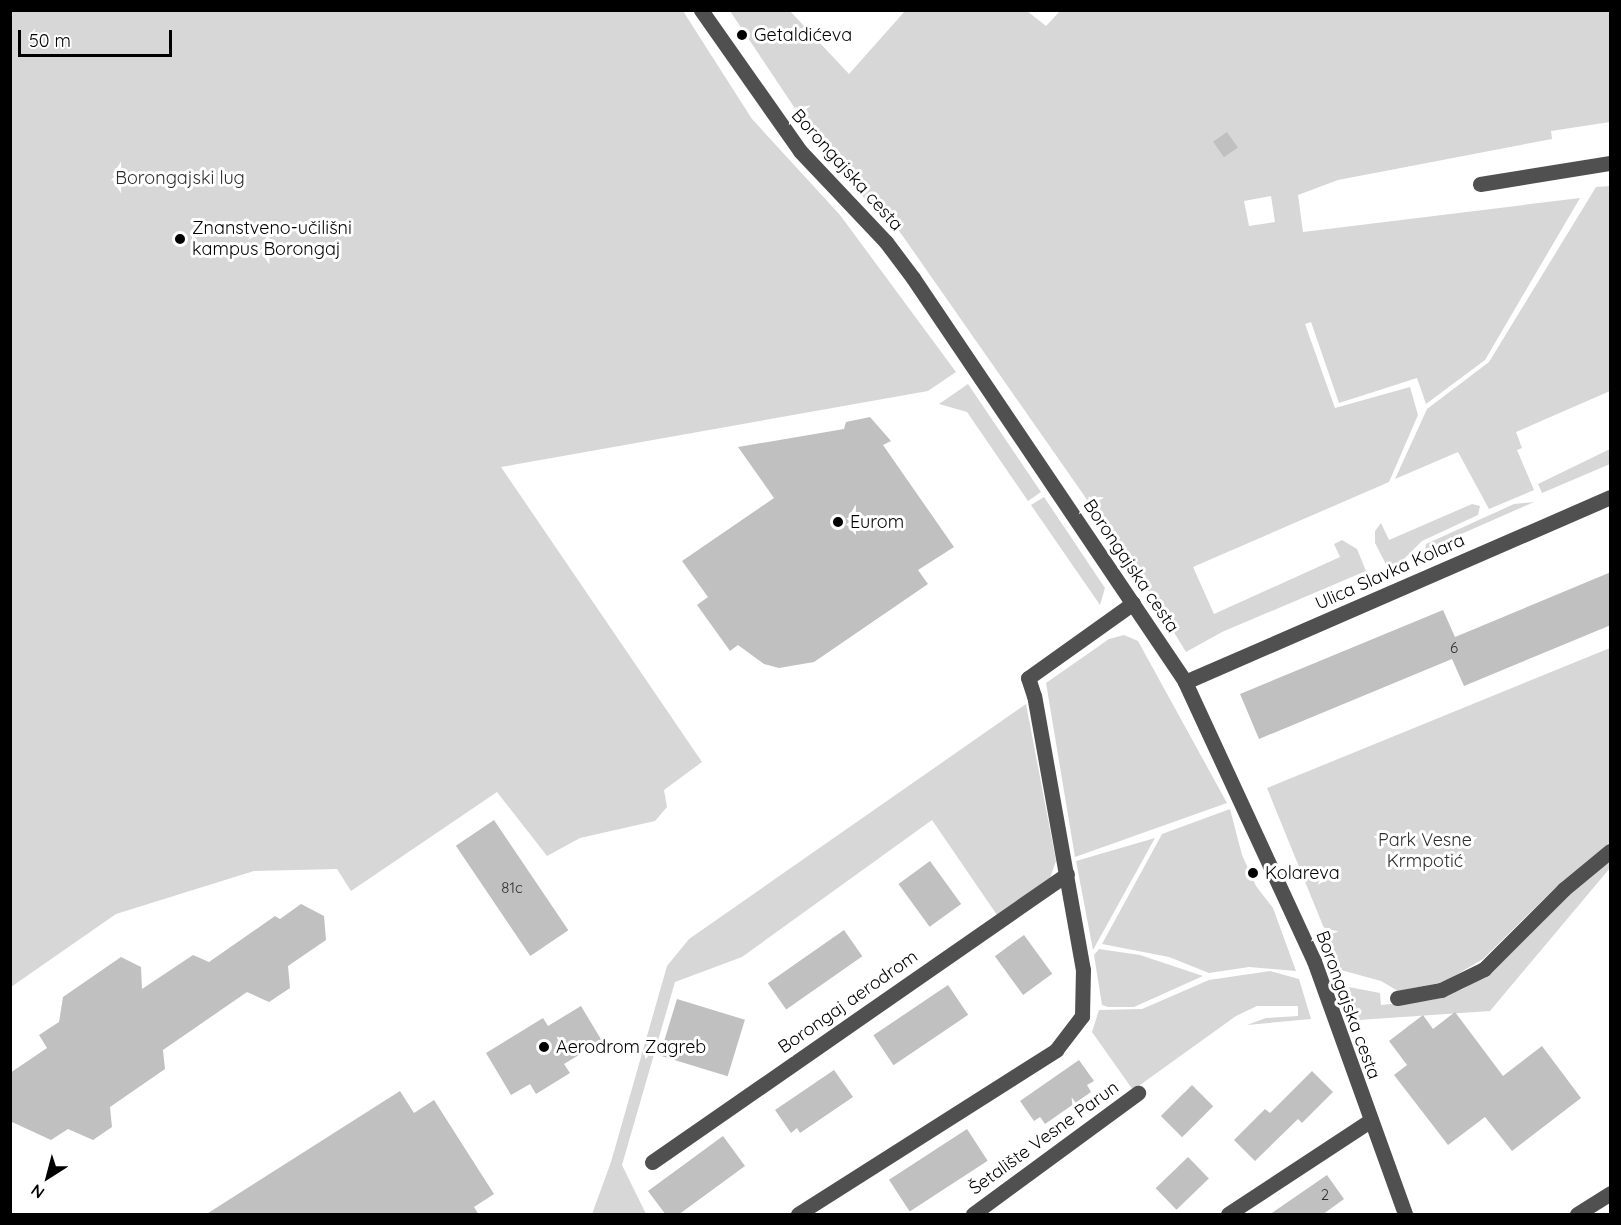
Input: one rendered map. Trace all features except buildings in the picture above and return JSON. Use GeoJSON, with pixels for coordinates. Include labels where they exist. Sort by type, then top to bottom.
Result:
{"type":"FeatureCollection","features":[{"type":"Feature","properties":{"kind":"street","name":"Borongajska cesta"},"geometry":{"type":"LineString","coordinates":[[701,10],[787,134],[913,278],[1185,682],[1314,961],[1405,1215]]}},
{"type":"Feature","properties":{"kind":"street"},"geometry":{"type":"LineString","coordinates":[[1480,184],[1611,163]]}},
{"type":"Feature","properties":{"kind":"street","name":"Ulica Slavka Kolara"},"geometry":{"type":"LineString","coordinates":[[1185,682],[1611,497]]}},
{"type":"Feature","properties":{"kind":"street"},"geometry":{"type":"LineString","coordinates":[[798,1215],[1068,1039],[1082,1016],[1085,998],[1067,874],[1028,678],[1133,603]]}},
{"type":"Feature","properties":{"kind":"street"},"geometry":{"type":"LineString","coordinates":[[1397,998],[1442,990],[1484,969],[1564,889],[1611,851]]}},
{"type":"Feature","properties":{"kind":"street","name":"Borongaj aerodrom"},"geometry":{"type":"LineString","coordinates":[[652,1162],[1067,874]]}},
{"type":"Feature","properties":{"kind":"street","name":"Šetalište Vesne Parun"},"geometry":{"type":"LineString","coordinates":[[973,1215],[1138,1093]]}},
{"type":"Feature","properties":{"kind":"street"},"geometry":{"type":"LineString","coordinates":[[1228,1215],[1371,1119]]}},
{"type":"Feature","properties":{"kind":"street"},"geometry":{"type":"LineString","coordinates":[[1577,1215],[1611,1192]]}},
{"type":"Feature","properties":{"kind":"green space","name":"Borongajski lug"},"geometry":{"type":"Polygon","coordinates":[[[11,10],[683,11],[752,119],[840,215],[956,372],[928,391],[501,467],[702,762],[664,790],[667,807],[655,821],[580,838],[547,856],[497,792],[351,891],[337,869],[254,871],[116,914],[11,987],[11,10]]]}},
{"type":"Feature","properties":{"kind":"green space"},"geometry":{"type":"Polygon","coordinates":[[[1061,10],[1610,11],[1610,122],[1551,131],[1552,139],[1338,180],[1298,195],[1303,232],[1580,198],[1485,360],[1426,404],[1417,378],[1339,403],[1311,322],[1305,324],[1335,408],[1410,387],[1418,415],[1389,482],[1193,567],[1214,614],[1340,557],[1334,544],[1342,540],[1357,549],[1366,571],[1222,632],[1186,652],[1132,564],[902,235],[883,211],[867,201],[812,142],[812,134],[730,11],[790,11],[849,74],[905,11],[1027,11],[1046,26],[1061,10]],[[1271,196],[1244,201],[1249,226],[1275,222],[1271,196]]]}},
{"type":"Feature","properties":{"kind":"green space"},"geometry":{"type":"Polygon","coordinates":[[[1610,186],[1610,391],[1516,432],[1522,448],[1517,450],[1534,490],[1489,509],[1458,452],[1395,479],[1427,409],[1489,362],[1596,187],[1610,186]]]}},
{"type":"Feature","properties":{"kind":"green space"},"geometry":{"type":"Polygon","coordinates":[[[968,384],[1041,492],[1028,501],[967,412],[939,404],[968,384]]]}},
{"type":"Feature","properties":{"kind":"green space"},"geometry":{"type":"Polygon","coordinates":[[[1610,449],[1610,464],[1542,493],[1538,484],[1610,449]]]}},
{"type":"Feature","properties":{"kind":"green space"},"geometry":{"type":"Polygon","coordinates":[[[1044,497],[1105,588],[1100,605],[1031,505],[1044,497]]]}},
{"type":"Feature","properties":{"kind":"green space"},"geometry":{"type":"Polygon","coordinates":[[[1534,502],[1425,550],[1426,544],[1514,504],[1534,502]]]}},
{"type":"Feature","properties":{"kind":"green space"},"geometry":{"type":"Polygon","coordinates":[[[1472,504],[1480,506],[1478,515],[1422,541],[1401,562],[1388,568],[1375,543],[1375,531],[1381,523],[1389,540],[1472,504]]]}},
{"type":"Feature","properties":{"kind":"green space"},"geometry":{"type":"Polygon","coordinates":[[[1124,635],[1138,641],[1227,803],[1075,857],[1046,683],[1109,639],[1124,635]]]}},
{"type":"Feature","properties":{"kind":"green space","name":"Park Vesne Krmpotić"},"geometry":{"type":"Polygon","coordinates":[[[1610,648],[1610,842],[1554,889],[1483,959],[1444,982],[1398,991],[1381,981],[1341,970],[1267,788],[1610,648]]]}},
{"type":"Feature","properties":{"kind":"green space"},"geometry":{"type":"Polygon","coordinates":[[[1026,704],[1056,861],[1050,878],[997,915],[932,820],[742,957],[675,982],[622,1165],[646,1214],[592,1214],[611,1162],[667,966],[689,939],[1026,704]]]}},
{"type":"Feature","properties":{"kind":"green space"},"geometry":{"type":"Polygon","coordinates":[[[1230,809],[1242,855],[1256,886],[1273,908],[1296,971],[1249,967],[1209,973],[1169,957],[1102,944],[1162,834],[1230,809]]]}},
{"type":"Feature","properties":{"kind":"green space"},"geometry":{"type":"Polygon","coordinates":[[[1155,838],[1093,950],[1076,861],[1155,838]]]}},
{"type":"Feature","properties":{"kind":"green space"},"geometry":{"type":"Polygon","coordinates":[[[1610,861],[1610,868],[1490,1011],[1359,1020],[1349,987],[1380,993],[1381,1005],[1432,1000],[1463,989],[1492,971],[1559,903],[1610,861]]]}},
{"type":"Feature","properties":{"kind":"green space"},"geometry":{"type":"Polygon","coordinates":[[[1099,949],[1140,955],[1203,976],[1134,1007],[1108,1007],[1102,1005],[1094,955],[1099,949]]]}},
{"type":"Feature","properties":{"kind":"green space"},"geometry":{"type":"Polygon","coordinates":[[[1270,971],[1299,979],[1311,1019],[1247,1025],[1266,1018],[1298,1016],[1298,1006],[1257,1006],[1236,1016],[1133,1090],[1092,1032],[1099,1010],[1142,1009],[1209,980],[1270,971]]]}},
{"type":"Feature","properties":{"kind":"place","name":"Getaldićeva"},"geometry":{"type":"Point","coordinates":[742,35]}},
{"type":"Feature","properties":{"kind":"place","name":"Znanstveno-učilišni kampus Borongaj"},"geometry":{"type":"Point","coordinates":[180,239]}},
{"type":"Feature","properties":{"kind":"place","name":"Eurom"},"geometry":{"type":"Point","coordinates":[838,522]}},
{"type":"Feature","properties":{"kind":"place","name":"Kolareva"},"geometry":{"type":"Point","coordinates":[1253,873]}},
{"type":"Feature","properties":{"kind":"place","name":"Aerodrom Zagreb"},"geometry":{"type":"Point","coordinates":[544,1047]}}]}
